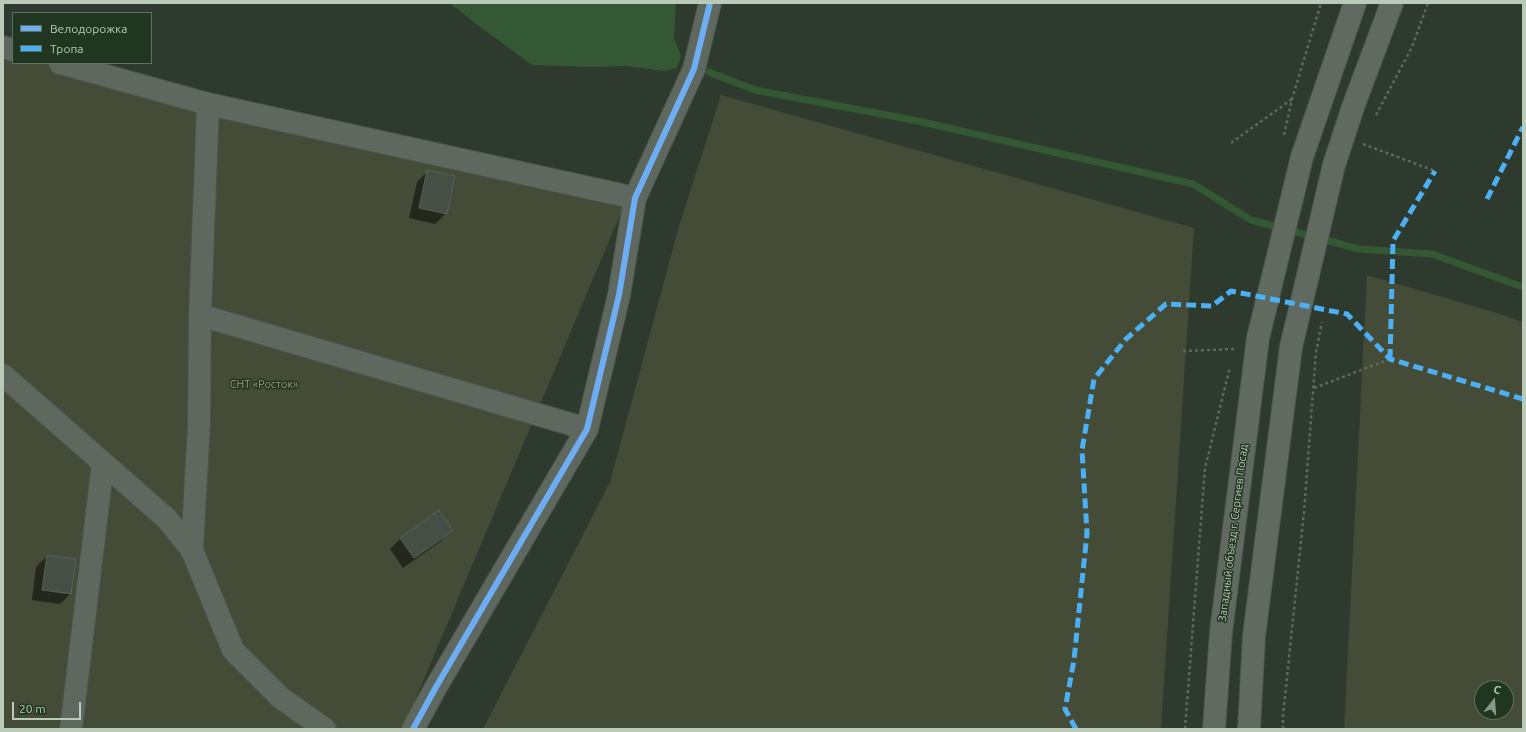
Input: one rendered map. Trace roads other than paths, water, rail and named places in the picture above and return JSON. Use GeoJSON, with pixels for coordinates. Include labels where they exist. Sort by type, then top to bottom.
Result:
{"type":"FeatureCollection","features":[{"type":"Feature","properties":{"kind":"main road","name":"Западный объезд г. Сергиев Посад"},"geometry":{"type":"LineString","coordinates":[[1214,729],[1221,632],[1258,338],[1302,156],[1355,3]]}},
{"type":"Feature","properties":{"kind":"main road"},"geometry":{"type":"LineString","coordinates":[[1249,729],[1254,636],[1291,347],[1334,165],[1353,106],[1392,3]]}},
{"type":"Feature","properties":{"kind":"street"},"geometry":{"type":"LineString","coordinates":[[413,729],[587,429],[619,295],[635,198],[694,69],[710,3]]}},
{"type":"Feature","properties":{"kind":"street"},"geometry":{"type":"LineString","coordinates":[[64,64],[208,104],[635,198]]}},
{"type":"Feature","properties":{"kind":"street"},"geometry":{"type":"LineString","coordinates":[[192,550],[199,424],[200,315],[208,104]]}},
{"type":"Feature","properties":{"kind":"street"},"geometry":{"type":"LineString","coordinates":[[200,315],[587,429]]}},
{"type":"Feature","properties":{"kind":"street"},"geometry":{"type":"LineString","coordinates":[[3,375],[167,519],[192,550],[232,650],[281,698],[325,729]]}},
{"type":"Feature","properties":{"kind":"street"},"geometry":{"type":"LineString","coordinates":[[71,729],[103,463]]}},
{"type":"Feature","properties":{"kind":"waterway"},"geometry":{"type":"LineString","coordinates":[[709,72],[755,90],[918,121],[1193,184],[1251,220],[1359,249],[1432,254],[1523,287]]}},
{"type":"Feature","properties":{"kind":"park label","name":"СНТ «Росток»"},"geometry":{"type":"Point","coordinates":[264,384]}}]}
